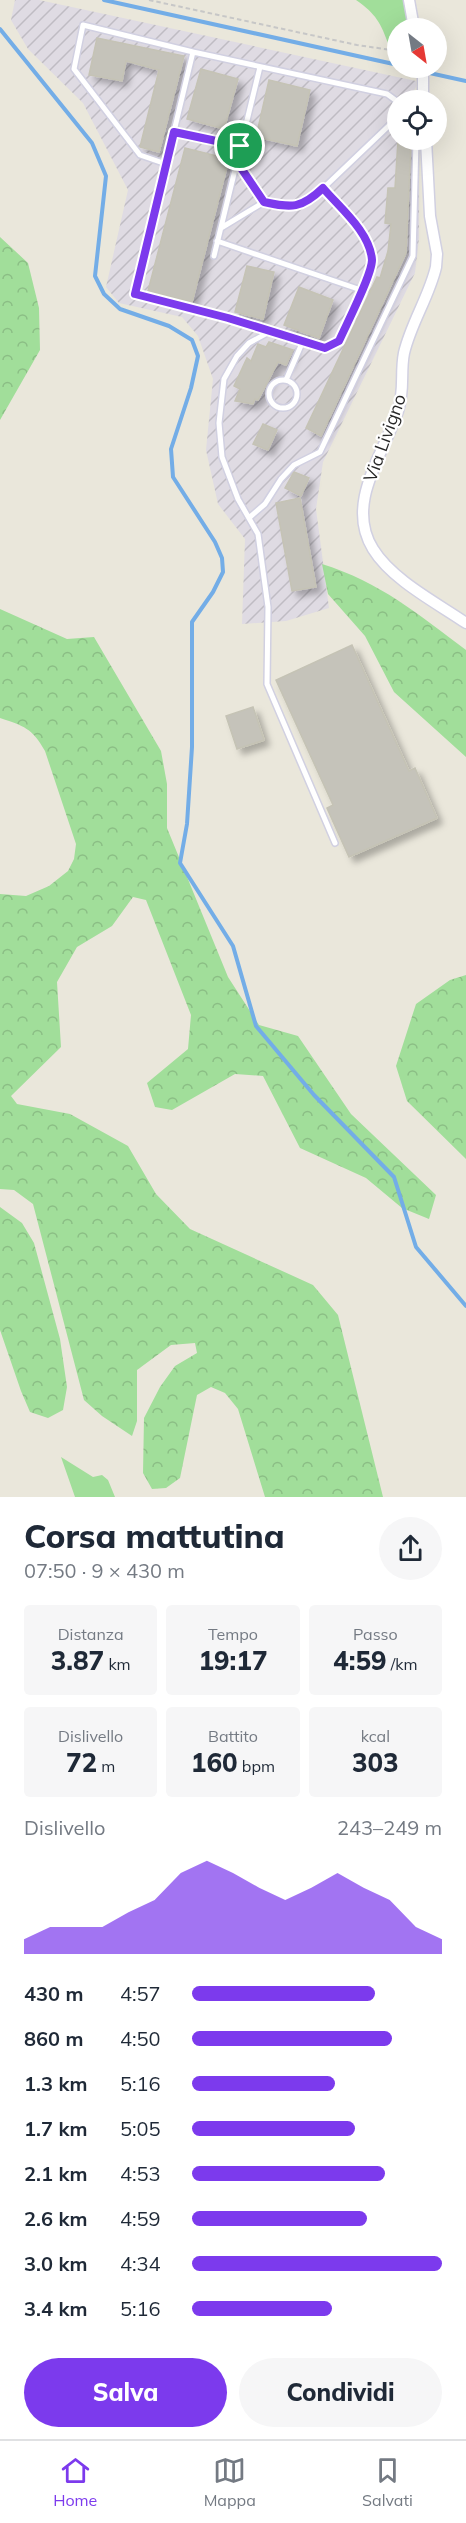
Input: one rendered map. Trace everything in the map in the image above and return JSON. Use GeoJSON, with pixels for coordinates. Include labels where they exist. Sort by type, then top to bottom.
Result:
{"type":"FeatureCollection","features":[{"type":"Feature","properties":{"kind":"street"},"geometry":{"type":"LineString","coordinates":[[409,0],[412,18]]}},
{"type":"Feature","properties":{"kind":"street","name":"Via Livigno"},"geometry":{"type":"LineString","coordinates":[[427,150],[430,216],[437,254],[436,267],[406,346],[402,398],[368,484],[363,515],[368,537],[378,556],[407,583],[466,623]]}},
{"type":"Feature","properties":{"kind":"lane"},"geometry":{"type":"LineString","coordinates":[[166,164],[140,155],[74,69],[83,25],[193,52],[387,94]]}},
{"type":"Feature","properties":{"kind":"lane"},"geometry":{"type":"LineString","coordinates":[[193,52],[135,294],[325,348],[339,341],[371,266],[370,251],[357,226],[323,188]]}},
{"type":"Feature","properties":{"kind":"lane"},"geometry":{"type":"LineString","coordinates":[[214,256],[260,67]]}},
{"type":"Feature","properties":{"kind":"lane"},"geometry":{"type":"LineString","coordinates":[[221,228],[264,202],[289,207],[299,206],[323,188],[387,127]]}},
{"type":"Feature","properties":{"kind":"lane"},"geometry":{"type":"LineString","coordinates":[[174,132],[240,146]]}},
{"type":"Feature","properties":{"kind":"lane"},"geometry":{"type":"LineString","coordinates":[[250,518],[266,504],[281,479],[294,465],[320,452],[399,290],[413,256],[416,150]]}},
{"type":"Feature","properties":{"kind":"lane"},"geometry":{"type":"LineString","coordinates":[[237,162],[264,202]]}},
{"type":"Feature","properties":{"kind":"lane"},"geometry":{"type":"LineString","coordinates":[[217,241],[361,290]]}},
{"type":"Feature","properties":{"kind":"lane"},"geometry":{"type":"LineString","coordinates":[[271,332],[249,343],[237,356],[224,379],[220,397],[219,423],[222,457],[238,499],[258,534],[267,607],[267,684],[335,843]]}},
{"type":"Feature","properties":{"kind":"lane"},"geometry":{"type":"LineString","coordinates":[[286,380],[303,341]]}},
{"type":"Feature","properties":{"kind":"lane"},"geometry":{"type":"LineString","coordinates":[[283,378],[286,380],[293,383],[298,394],[291,406],[284,409],[273,405],[269,395],[274,383],[283,378]]}},
{"type":"Feature","properties":{"kind":"path"},"geometry":{"type":"LineString","coordinates":[[149,0],[387,49]]}},
{"type":"Feature","properties":{"kind":"shaded area"},"geometry":{"type":"Polygon","coordinates":[[[15,0],[39,0],[387,75],[387,78],[416,81],[414,90],[387,90],[387,150],[419,150],[419,238],[415,273],[323,462],[316,509],[329,608],[286,621],[242,624],[245,539],[218,504],[206,450],[213,379],[198,336],[182,317],[119,303],[106,287],[128,190],[83,103],[28,49],[11,20],[15,0]]]}},
{"type":"Feature","properties":{"kind":"green space"},"geometry":{"type":"Polygon","coordinates":[[[356,0],[404,0],[407,18],[387,18],[387,41],[377,20],[356,0]]]}},
{"type":"Feature","properties":{"kind":"green space"},"geometry":{"type":"Polygon","coordinates":[[[0,237],[28,263],[39,308],[40,350],[0,420],[0,237]]]}},
{"type":"Feature","properties":{"kind":"green space"},"geometry":{"type":"Polygon","coordinates":[[[322,564],[362,580],[398,600],[466,650],[466,757],[394,692],[365,636],[328,594],[322,564]]]}},
{"type":"Feature","properties":{"kind":"green space"},"geometry":{"type":"Polygon","coordinates":[[[0,609],[67,639],[94,637],[161,751],[167,784],[167,828],[228,977],[259,1025],[298,1036],[351,1114],[436,1195],[429,1219],[402,1208],[366,1178],[300,1148],[263,1076],[235,1074],[172,1110],[155,1107],[147,1083],[188,1049],[191,1015],[146,900],[133,897],[112,926],[77,947],[57,982],[61,1047],[11,1096],[17,1104],[70,1114],[128,1146],[156,1194],[190,1229],[313,1285],[338,1315],[383,1497],[265,1497],[238,1409],[225,1393],[211,1387],[197,1395],[180,1478],[166,1488],[152,1489],[143,1473],[144,1418],[160,1387],[175,1366],[197,1353],[195,1343],[171,1345],[137,1370],[137,1421],[132,1436],[102,1416],[84,1400],[33,1204],[14,1190],[0,1189],[0,894],[26,896],[49,886],[68,871],[74,859],[76,844],[45,751],[36,737],[27,729],[0,718],[0,609]]]}},
{"type":"Feature","properties":{"kind":"green space"},"geometry":{"type":"Polygon","coordinates":[[[466,975],[466,1159],[407,1101],[396,1066],[416,1004],[450,980],[466,975]]]}},
{"type":"Feature","properties":{"kind":"green space"},"geometry":{"type":"Polygon","coordinates":[[[0,1207],[22,1223],[34,1243],[60,1339],[67,1387],[63,1410],[48,1418],[30,1412],[0,1330],[0,1207]]]}},
{"type":"Feature","properties":{"kind":"green space"},"geometry":{"type":"Polygon","coordinates":[[[61,1457],[93,1477],[102,1475],[108,1480],[115,1497],[75,1497],[61,1457]]]}},
{"type":"Feature","properties":{"kind":"building"},"geometry":{"type":"Polygon","coordinates":[[[97,38],[184,56],[159,152],[140,147],[159,70],[126,61],[122,81],[89,75],[97,38]]]}},
{"type":"Feature","properties":{"kind":"building"},"geometry":{"type":"Polygon","coordinates":[[[201,69],[238,79],[224,129],[187,119],[201,69]]]}},
{"type":"Feature","properties":{"kind":"building"},"geometry":{"type":"Polygon","coordinates":[[[269,80],[310,90],[297,146],[256,137],[269,80]]]}},
{"type":"Feature","properties":{"kind":"building"},"geometry":{"type":"Polygon","coordinates":[[[185,148],[229,159],[192,302],[148,291],[185,148]]]}},
{"type":"Feature","properties":{"kind":"building"},"geometry":{"type":"Polygon","coordinates":[[[397,150],[411,150],[406,253],[321,436],[306,428],[377,277],[380,278],[388,251],[391,224],[385,223],[388,188],[395,188],[397,150]]]}},
{"type":"Feature","properties":{"kind":"building"},"geometry":{"type":"Polygon","coordinates":[[[247,266],[274,272],[263,319],[235,312],[247,266]]]}},
{"type":"Feature","properties":{"kind":"building"},"geometry":{"type":"Polygon","coordinates":[[[299,287],[333,300],[319,338],[284,325],[299,287]]]}},
{"type":"Feature","properties":{"kind":"building"},"geometry":{"type":"Polygon","coordinates":[[[269,342],[293,350],[286,365],[278,362],[258,400],[255,399],[253,404],[235,401],[240,389],[234,386],[247,358],[251,361],[258,344],[266,347],[269,342]]]}},
{"type":"Feature","properties":{"kind":"building"},"geometry":{"type":"Polygon","coordinates":[[[263,424],[277,430],[268,450],[253,444],[263,424]]]}},
{"type":"Feature","properties":{"kind":"building"},"geometry":{"type":"Polygon","coordinates":[[[294,472],[309,478],[301,496],[285,488],[294,472]]]}},
{"type":"Feature","properties":{"kind":"building"},"geometry":{"type":"Polygon","coordinates":[[[300,498],[316,587],[292,591],[276,503],[300,498]]]}},
{"type":"Feature","properties":{"kind":"building"},"geometry":{"type":"Polygon","coordinates":[[[352,645],[409,771],[415,768],[437,818],[349,857],[327,808],[333,805],[276,680],[352,645]]]}},
{"type":"Feature","properties":{"kind":"building"},"geometry":{"type":"Polygon","coordinates":[[[253,707],[264,740],[237,749],[226,716],[253,707]]]}},
{"type":"Feature","properties":{"kind":"waterway"},"geometry":{"type":"LineString","coordinates":[[104,0],[387,63]]}},
{"type":"Feature","properties":{"kind":"waterway"},"geometry":{"type":"LineString","coordinates":[[0,29],[92,143],[106,176],[95,276],[104,294],[120,309],[169,326],[192,340],[198,356],[191,388],[171,449],[173,477],[215,542],[222,558],[223,572],[213,592],[192,622],[192,747],[187,824],[180,863],[233,946],[256,1026],[314,1095],[394,1177],[416,1247],[466,1306]]}},
{"type":"Feature","properties":{"kind":"waterway"},"geometry":{"type":"LineString","coordinates":[[447,77],[466,81]]}},
{"type":"Feature","properties":{"kind":"route"},"geometry":{"type":"LineString","coordinates":[[174,132],[240,146],[237,162],[264,202],[289,207],[299,206],[323,188],[357,226],[367,243],[372,261],[371,266],[339,341],[333,345],[325,348],[228,318],[135,294],[174,132]]}}]}
